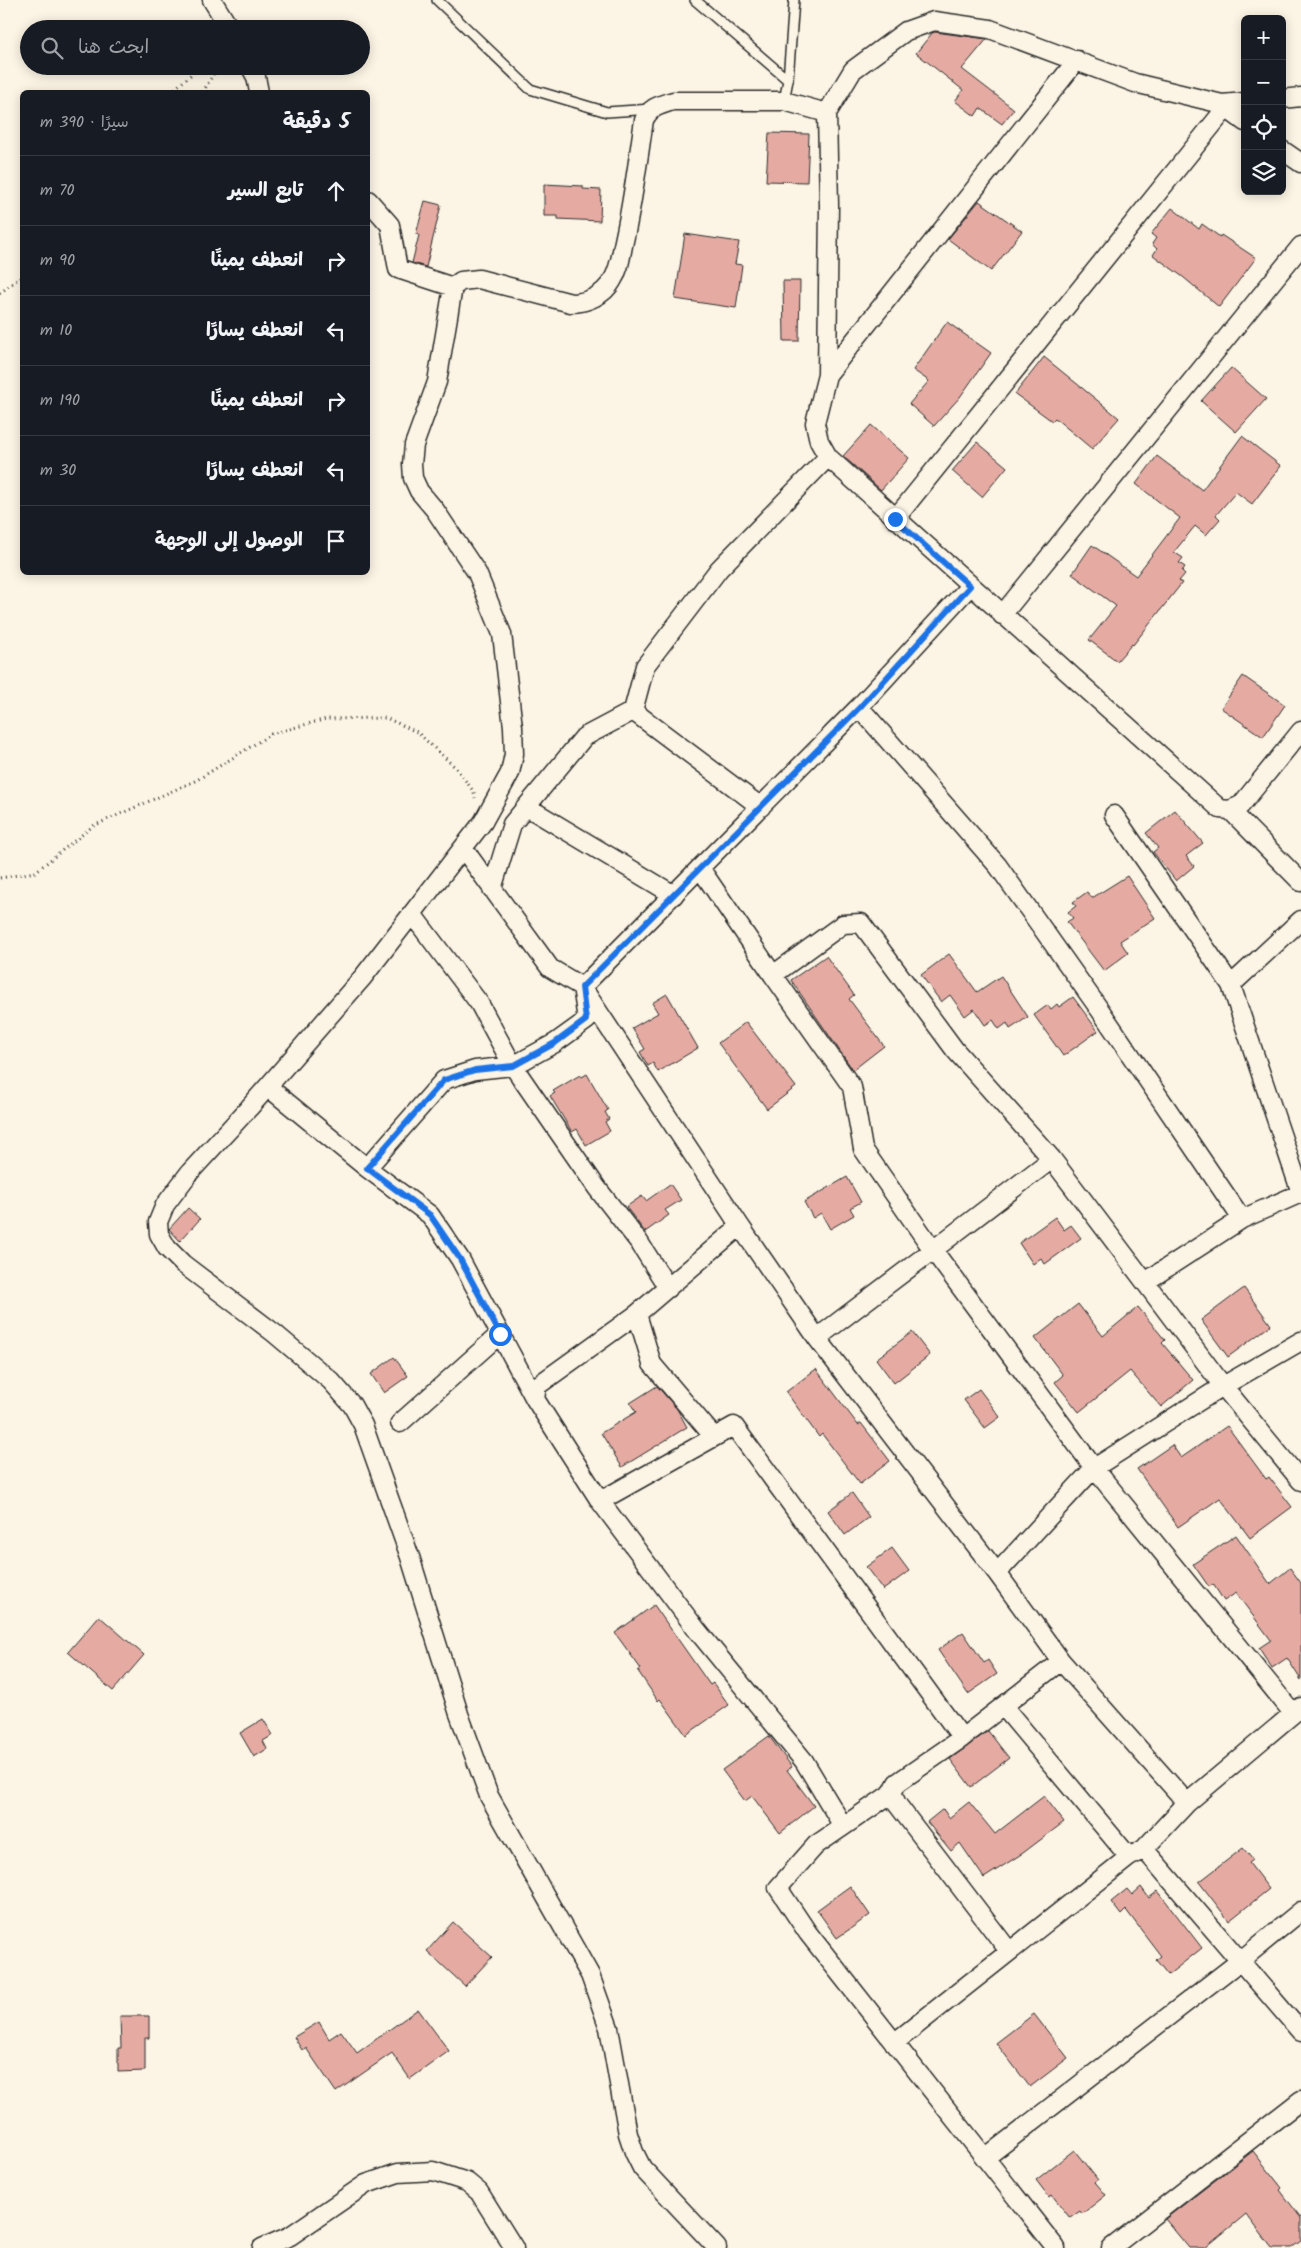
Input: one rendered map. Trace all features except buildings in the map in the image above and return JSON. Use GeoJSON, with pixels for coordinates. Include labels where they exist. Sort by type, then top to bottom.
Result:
{"type":"FeatureCollection","features":[{"type":"Feature","properties":{"kind":"street"},"geometry":{"type":"LineString","coordinates":[[212,0],[224,20]]}},
{"type":"Feature","properties":{"kind":"street"},"geometry":{"type":"LineString","coordinates":[[1241,119],[1224,106],[1135,83],[990,29],[934,20],[906,31],[853,70],[827,113],[829,206],[827,375],[815,423],[820,441],[828,457],[1220,809],[1230,810],[1241,805],[1301,731]]}},
{"type":"Feature","properties":{"kind":"street"},"geometry":{"type":"LineString","coordinates":[[827,375],[1077,60]]}},
{"type":"Feature","properties":{"kind":"street"},"geometry":{"type":"LineString","coordinates":[[255,75],[259,90]]}},
{"type":"Feature","properties":{"kind":"street"},"geometry":{"type":"LineString","coordinates":[[1286,99],[1301,97]]}},
{"type":"Feature","properties":{"kind":"street"},"geometry":{"type":"LineString","coordinates":[[717,2248],[642,2168],[634,2152],[628,2134],[609,2028],[590,1976],[489,1796],[459,1714],[410,1557],[364,1425],[352,1405],[331,1381],[274,1333],[183,1264],[167,1248],[159,1234],[158,1222],[165,1205],[190,1172],[268,1087],[363,977],[483,822],[510,773],[514,754],[513,727],[502,634],[477,573],[435,510],[419,491],[413,478],[414,445],[437,382],[453,287],[461,280],[479,279],[570,303],[579,303],[603,292],[612,283],[618,270],[628,222],[644,120],[652,109],[673,101],[784,101],[827,113]]}},
{"type":"Feature","properties":{"kind":"street"},"geometry":{"type":"LineString","coordinates":[[895,519],[1224,106],[1241,103]]}},
{"type":"Feature","properties":{"kind":"street"},"geometry":{"type":"LineString","coordinates":[[1286,153],[1301,164]]}},
{"type":"Feature","properties":{"kind":"street"},"geometry":{"type":"LineString","coordinates":[[370,202],[390,226],[398,269],[453,287]]}},
{"type":"Feature","properties":{"kind":"street"},"geometry":{"type":"LineString","coordinates":[[1002,615],[1301,246]]}},
{"type":"Feature","properties":{"kind":"street"},"geometry":{"type":"LineString","coordinates":[[492,888],[512,824],[584,737],[633,711],[645,666],[656,651],[719,569],[828,457]]}},
{"type":"Feature","properties":{"kind":"street"},"geometry":{"type":"LineString","coordinates":[[582,987],[860,707],[970,586]]}},
{"type":"Feature","properties":{"kind":"street"},"geometry":{"type":"LineString","coordinates":[[860,707],[998,866],[1100,1010],[1242,1219]]}},
{"type":"Feature","properties":{"kind":"street"},"geometry":{"type":"LineString","coordinates":[[633,711],[761,806]]}},
{"type":"Feature","properties":{"kind":"street"},"geometry":{"type":"LineString","coordinates":[[527,806],[674,895]]}},
{"type":"Feature","properties":{"kind":"street"},"geometry":{"type":"LineString","coordinates":[[1230,810],[1301,882]]}},
{"type":"Feature","properties":{"kind":"street"},"geometry":{"type":"LineString","coordinates":[[1114,815],[1231,985],[1301,1193],[1242,1219],[1145,1282]]}},
{"type":"Feature","properties":{"kind":"street"},"geometry":{"type":"LineString","coordinates":[[463,848],[550,968],[582,987],[740,1226],[817,1338],[997,1573],[1061,1661],[1187,1803]]}},
{"type":"Feature","properties":{"kind":"street"},"geometry":{"type":"LineString","coordinates":[[700,868],[852,1087],[863,1149],[933,1250],[1094,1468],[1297,1710],[1187,1803],[1136,1853],[1008,1951],[894,2043]]}},
{"type":"Feature","properties":{"kind":"street"},"geometry":{"type":"LineString","coordinates":[[412,914],[479,1003],[513,1066],[597,1188],[638,1242],[668,1288]]}},
{"type":"Feature","properties":{"kind":"street"},"geometry":{"type":"LineString","coordinates":[[1231,985],[1301,920]]}},
{"type":"Feature","properties":{"kind":"street"},"geometry":{"type":"LineString","coordinates":[[773,975],[843,924],[861,923],[954,1050],[1052,1159],[1223,1386],[1301,1481]]}},
{"type":"Feature","properties":{"kind":"street"},"geometry":{"type":"LineString","coordinates":[[367,1168],[444,1080],[475,1070],[513,1066],[555,1043],[586,1020],[582,987]]}},
{"type":"Feature","properties":{"kind":"street"},"geometry":{"type":"LineString","coordinates":[[268,1087],[367,1168],[430,1215],[460,1259],[535,1400],[600,1501],[696,1629],[804,1761],[843,1826]]}},
{"type":"Feature","properties":{"kind":"street"},"geometry":{"type":"LineString","coordinates":[[817,1338],[1052,1159]]}},
{"type":"Feature","properties":{"kind":"street"},"geometry":{"type":"LineString","coordinates":[[535,1400],[537,1386],[637,1314],[740,1226]]}},
{"type":"Feature","properties":{"kind":"street"},"geometry":{"type":"LineString","coordinates":[[637,1314],[652,1364],[714,1438]]}},
{"type":"Feature","properties":{"kind":"street"},"geometry":{"type":"LineString","coordinates":[[400,1423],[500,1334]]}},
{"type":"Feature","properties":{"kind":"street"},"geometry":{"type":"LineString","coordinates":[[997,1573],[1094,1468],[1223,1386],[1301,1341]]}},
{"type":"Feature","properties":{"kind":"street"},"geometry":{"type":"LineString","coordinates":[[600,1501],[734,1426],[962,1738]]}},
{"type":"Feature","properties":{"kind":"street"},"geometry":{"type":"LineString","coordinates":[[1056,2248],[808,1933],[778,1888],[816,1844],[892,1793],[897,1783],[962,1738],[1061,1661]]}},
{"type":"Feature","properties":{"kind":"street"},"geometry":{"type":"LineString","coordinates":[[1003,1706],[1136,1853],[1240,1961],[1301,2032]]}},
{"type":"Feature","properties":{"kind":"street"},"geometry":{"type":"LineString","coordinates":[[892,1793],[897,1804],[1008,1951]]}},
{"type":"Feature","properties":{"kind":"street"},"geometry":{"type":"LineString","coordinates":[[984,2158],[1240,1961],[1301,1911]]}},
{"type":"Feature","properties":{"kind":"street"},"geometry":{"type":"LineString","coordinates":[[1111,2248],[1301,2100]]}},
{"type":"Feature","properties":{"kind":"street"},"geometry":{"type":"LineString","coordinates":[[262,2248],[290,2236],[366,2184],[398,2173],[433,2171],[467,2182],[479,2192],[514,2248]]}},
{"type":"Feature","properties":{"kind":"lane"},"geometry":{"type":"LineString","coordinates":[[437,0],[530,89],[607,112],[652,109]]}},
{"type":"Feature","properties":{"kind":"lane"},"geometry":{"type":"LineString","coordinates":[[695,0],[788,80]]}},
{"type":"Feature","properties":{"kind":"lane"},"geometry":{"type":"LineString","coordinates":[[784,101],[788,80],[794,0]]}},
{"type":"Feature","properties":{"kind":"path"},"geometry":{"type":"LineString","coordinates":[[173,90],[191,75]]}},
{"type":"Feature","properties":{"kind":"path"},"geometry":{"type":"LineString","coordinates":[[205,90],[213,75]]}},
{"type":"Feature","properties":{"kind":"path"},"geometry":{"type":"LineString","coordinates":[[0,293],[20,278]]}},
{"type":"Feature","properties":{"kind":"path"},"geometry":{"type":"LineString","coordinates":[[0,878],[35,872],[93,826],[197,780],[271,734],[326,719],[386,718],[417,732],[456,768],[474,792],[483,822]]}},
{"type":"Feature","properties":{"kind":"route"},"geometry":{"type":"LineString","coordinates":[[500,1334],[460,1259],[430,1215],[367,1168],[444,1080],[475,1070],[513,1066],[555,1043],[586,1020],[582,987],[860,707],[970,586],[895,519]]}}]}
